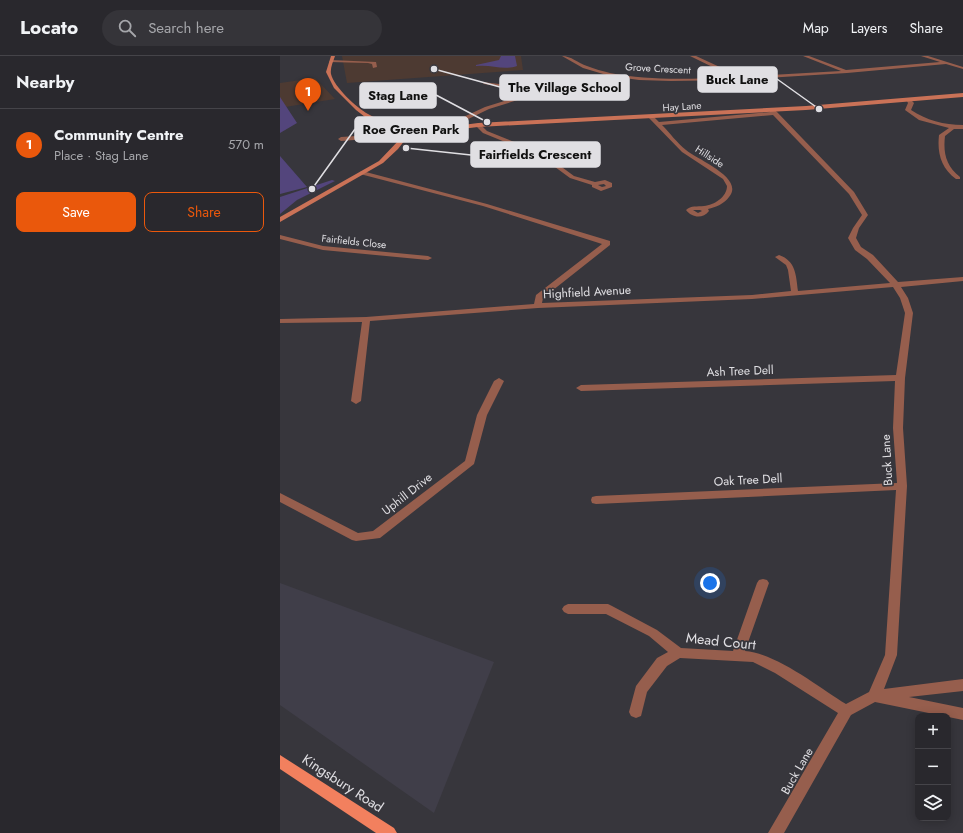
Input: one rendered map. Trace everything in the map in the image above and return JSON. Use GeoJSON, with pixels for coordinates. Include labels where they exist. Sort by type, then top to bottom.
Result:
{"type":"FeatureCollection","features":[{"type":"Feature","properties":{"kind":"main road","name":"Kingsbury Road"},"geometry":{"type":"LineString","coordinates":[[280,761],[389,833]]}},
{"type":"Feature","properties":{"kind":"street","name":"Grove Crescent"},"geometry":{"type":"LineString","coordinates":[[564,56],[574,63],[589,68],[632,77],[672,80],[848,72],[946,63]]}},
{"type":"Feature","properties":{"kind":"street"},"geometry":{"type":"LineString","coordinates":[[692,56],[737,77]]}},
{"type":"Feature","properties":{"kind":"street"},"geometry":{"type":"LineString","coordinates":[[805,56],[848,72]]}},
{"type":"Feature","properties":{"kind":"street"},"geometry":{"type":"LineString","coordinates":[[923,56],[963,68]]}},
{"type":"Feature","properties":{"kind":"street"},"geometry":{"type":"LineString","coordinates":[[280,220],[381,162],[402,140],[402,135],[398,129],[363,114],[345,97],[331,79],[329,68],[332,58],[374,63],[375,67]]}},
{"type":"Feature","properties":{"kind":"street"},"geometry":{"type":"LineString","coordinates":[[457,128],[457,122],[474,114],[521,98],[506,86],[484,83]]}},
{"type":"Feature","properties":{"kind":"street","name":"Hay Lane"},"geometry":{"type":"LineString","coordinates":[[402,135],[478,125],[773,111],[963,94]]}},
{"type":"Feature","properties":{"kind":"street"},"geometry":{"type":"LineString","coordinates":[[908,100],[911,103],[908,110],[916,116],[928,121],[953,127],[963,127]]}},
{"type":"Feature","properties":{"kind":"street"},"geometry":{"type":"LineString","coordinates":[[657,124],[773,111]]}},
{"type":"Feature","properties":{"kind":"street","name":"Buck Lane"},"geometry":{"type":"LineString","coordinates":[[773,111],[852,193],[860,204],[865,215],[852,238],[858,248],[870,256],[886,272],[904,298],[909,313],[900,378],[898,428],[902,486],[891,655],[874,696]]}},
{"type":"Feature","properties":{"kind":"street","name":"Hillside"},"geometry":{"type":"LineString","coordinates":[[651,117],[684,151],[721,174],[727,181],[730,190],[724,199],[704,208]]}},
{"type":"Feature","properties":{"kind":"street"},"geometry":{"type":"LineString","coordinates":[[478,125],[485,132],[542,155],[572,177],[595,184]]}},
{"type":"Feature","properties":{"kind":"street"},"geometry":{"type":"LineString","coordinates":[[953,127],[942,136],[942,155],[946,167],[951,174],[958,178]]}},
{"type":"Feature","properties":{"kind":"street"},"geometry":{"type":"LineString","coordinates":[[341,140],[402,135]]}},
{"type":"Feature","properties":{"kind":"street"},"geometry":{"type":"LineString","coordinates":[[362,173],[485,205],[606,243],[539,297],[538,306]]}},
{"type":"Feature","properties":{"kind":"street","name":"Fairfields Close"},"geometry":{"type":"LineString","coordinates":[[280,237],[323,248],[428,258]]}},
{"type":"Feature","properties":{"kind":"street"},"geometry":{"type":"LineString","coordinates":[[779,257],[789,264],[792,270],[795,294]]}},
{"type":"Feature","properties":{"kind":"street","name":"Highfield Avenue"},"geometry":{"type":"LineString","coordinates":[[280,321],[366,319],[538,306],[752,297],[963,279]]}},
{"type":"Feature","properties":{"kind":"street"},"geometry":{"type":"LineString","coordinates":[[356,401],[366,319]]}},
{"type":"Feature","properties":{"kind":"street","name":"Ash Tree Dell"},"geometry":{"type":"LineString","coordinates":[[581,388],[900,378]]}},
{"type":"Feature","properties":{"kind":"street","name":"Uphill Drive"},"geometry":{"type":"LineString","coordinates":[[280,497],[356,537],[376,535],[470,462],[482,415],[499,381]]}},
{"type":"Feature","properties":{"kind":"street","name":"Oak Tree Dell"},"geometry":{"type":"LineString","coordinates":[[596,500],[902,486]]}},
{"type":"Feature","properties":{"kind":"street"},"geometry":{"type":"LineString","coordinates":[[737,657],[763,583]]}},
{"type":"Feature","properties":{"kind":"street","name":"Mead Court"},"geometry":{"type":"LineString","coordinates":[[568,609],[608,609],[653,633],[678,653],[754,657],[780,669],[846,711]]}},
{"type":"Feature","properties":{"kind":"street"},"geometry":{"type":"LineString","coordinates":[[636,712],[641,690],[645,684],[662,662],[678,653]]}},
{"type":"Feature","properties":{"kind":"street"},"geometry":{"type":"LineString","coordinates":[[846,711],[874,696],[963,685]]}},
{"type":"Feature","properties":{"kind":"street"},"geometry":{"type":"LineString","coordinates":[[874,696],[963,714]]}},
{"type":"Feature","properties":{"kind":"street","name":"Buck Lane"},"geometry":{"type":"LineString","coordinates":[[776,833],[846,711]]}},
{"type":"Feature","properties":{"kind":"shaded area"},"geometry":{"type":"Polygon","coordinates":[[[342,56],[521,56],[523,70],[347,83],[342,56]]]}},
{"type":"Feature","properties":{"kind":"shaded area"},"geometry":{"type":"Polygon","coordinates":[[[501,56],[515,56],[517,66],[502,68],[476,66],[499,60],[501,56]]]}},
{"type":"Feature","properties":{"kind":"shaded area"},"geometry":{"type":"Polygon","coordinates":[[[315,78],[335,99],[285,107],[280,100],[280,83],[315,78]]]}},
{"type":"Feature","properties":{"kind":"shaded area"},"geometry":{"type":"Polygon","coordinates":[[[280,97],[297,123],[280,133],[280,97]]]}},
{"type":"Feature","properties":{"kind":"shaded area"},"geometry":{"type":"Polygon","coordinates":[[[280,156],[307,187],[280,194],[280,156]]]}},
{"type":"Feature","properties":{"kind":"shaded area"},"geometry":{"type":"Polygon","coordinates":[[[332,180],[335,181],[297,200],[280,214],[280,197],[332,180]]]}},
{"type":"Feature","properties":{"kind":"shaded area"},"geometry":{"type":"Polygon","coordinates":[[[280,583],[494,662],[434,813],[280,705],[280,583]]]}},
{"type":"Feature","properties":{"kind":"place","name":"The Village School"},"geometry":{"type":"Point","coordinates":[434,69]}},
{"type":"Feature","properties":{"kind":"place","name":"Buck Lane"},"geometry":{"type":"Point","coordinates":[819,109]}},
{"type":"Feature","properties":{"kind":"place","name":"Community Centre"},"geometry":{"type":"Point","coordinates":[308,111]}},
{"type":"Feature","properties":{"kind":"place","name":"Stag Lane"},"geometry":{"type":"Point","coordinates":[487,122]}},
{"type":"Feature","properties":{"kind":"place","name":"Fairfields Crescent"},"geometry":{"type":"Point","coordinates":[406,148]}},
{"type":"Feature","properties":{"kind":"place","name":"Roe Green Park"},"geometry":{"type":"Point","coordinates":[312,189]}}]}
